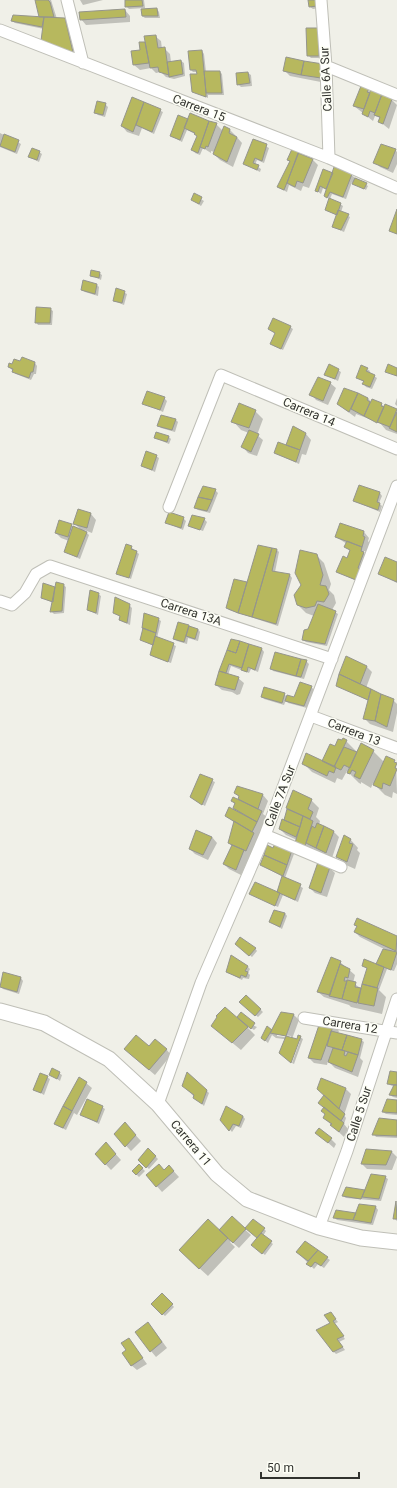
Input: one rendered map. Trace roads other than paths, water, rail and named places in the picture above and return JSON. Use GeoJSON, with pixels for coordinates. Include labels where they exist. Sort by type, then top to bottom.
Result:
{"type":"FeatureCollection","features":[{"type":"Feature","properties":{"kind":"main road","name":"Carrera 11"},"geometry":{"type":"LineString","coordinates":[[0,1011],[44,1023],[109,1059],[158,1104],[217,1174],[246,1199],[319,1227],[361,1238],[397,1242]]}},
{"type":"Feature","properties":{"kind":"street"},"geometry":{"type":"LineString","coordinates":[[67,0],[83,63]]}},
{"type":"Feature","properties":{"kind":"street","name":"Calle 6A Sur"},"geometry":{"type":"LineString","coordinates":[[321,0],[326,66],[329,158]]}},
{"type":"Feature","properties":{"kind":"street","name":"Carrera 15"},"geometry":{"type":"LineString","coordinates":[[0,30],[329,158],[397,188]]}},
{"type":"Feature","properties":{"kind":"street"},"geometry":{"type":"LineString","coordinates":[[326,66],[397,95]]}},
{"type":"Feature","properties":{"kind":"street","name":"Carrera 14"},"geometry":{"type":"LineString","coordinates":[[169,507],[221,375],[397,449]]}},
{"type":"Feature","properties":{"kind":"street","name":"Calle 7A Sur"},"geometry":{"type":"LineString","coordinates":[[158,1104],[201,983],[265,836],[397,486]]}},
{"type":"Feature","properties":{"kind":"street","name":"Carrera 13A"},"geometry":{"type":"LineString","coordinates":[[0,601],[12,605],[25,593],[36,574],[50,566],[332,659]]}},
{"type":"Feature","properties":{"kind":"street","name":"Carrera 13"},"geometry":{"type":"LineString","coordinates":[[311,716],[397,748]]}},
{"type":"Feature","properties":{"kind":"street"},"geometry":{"type":"LineString","coordinates":[[265,836],[341,867]]}},
{"type":"Feature","properties":{"kind":"street","name":"Calle 5 Sur"},"geometry":{"type":"LineString","coordinates":[[319,1227],[392,1032],[397,999]]}},
{"type":"Feature","properties":{"kind":"street","name":"Carrera 12"},"geometry":{"type":"LineString","coordinates":[[304,1018],[392,1032]]}}]}
